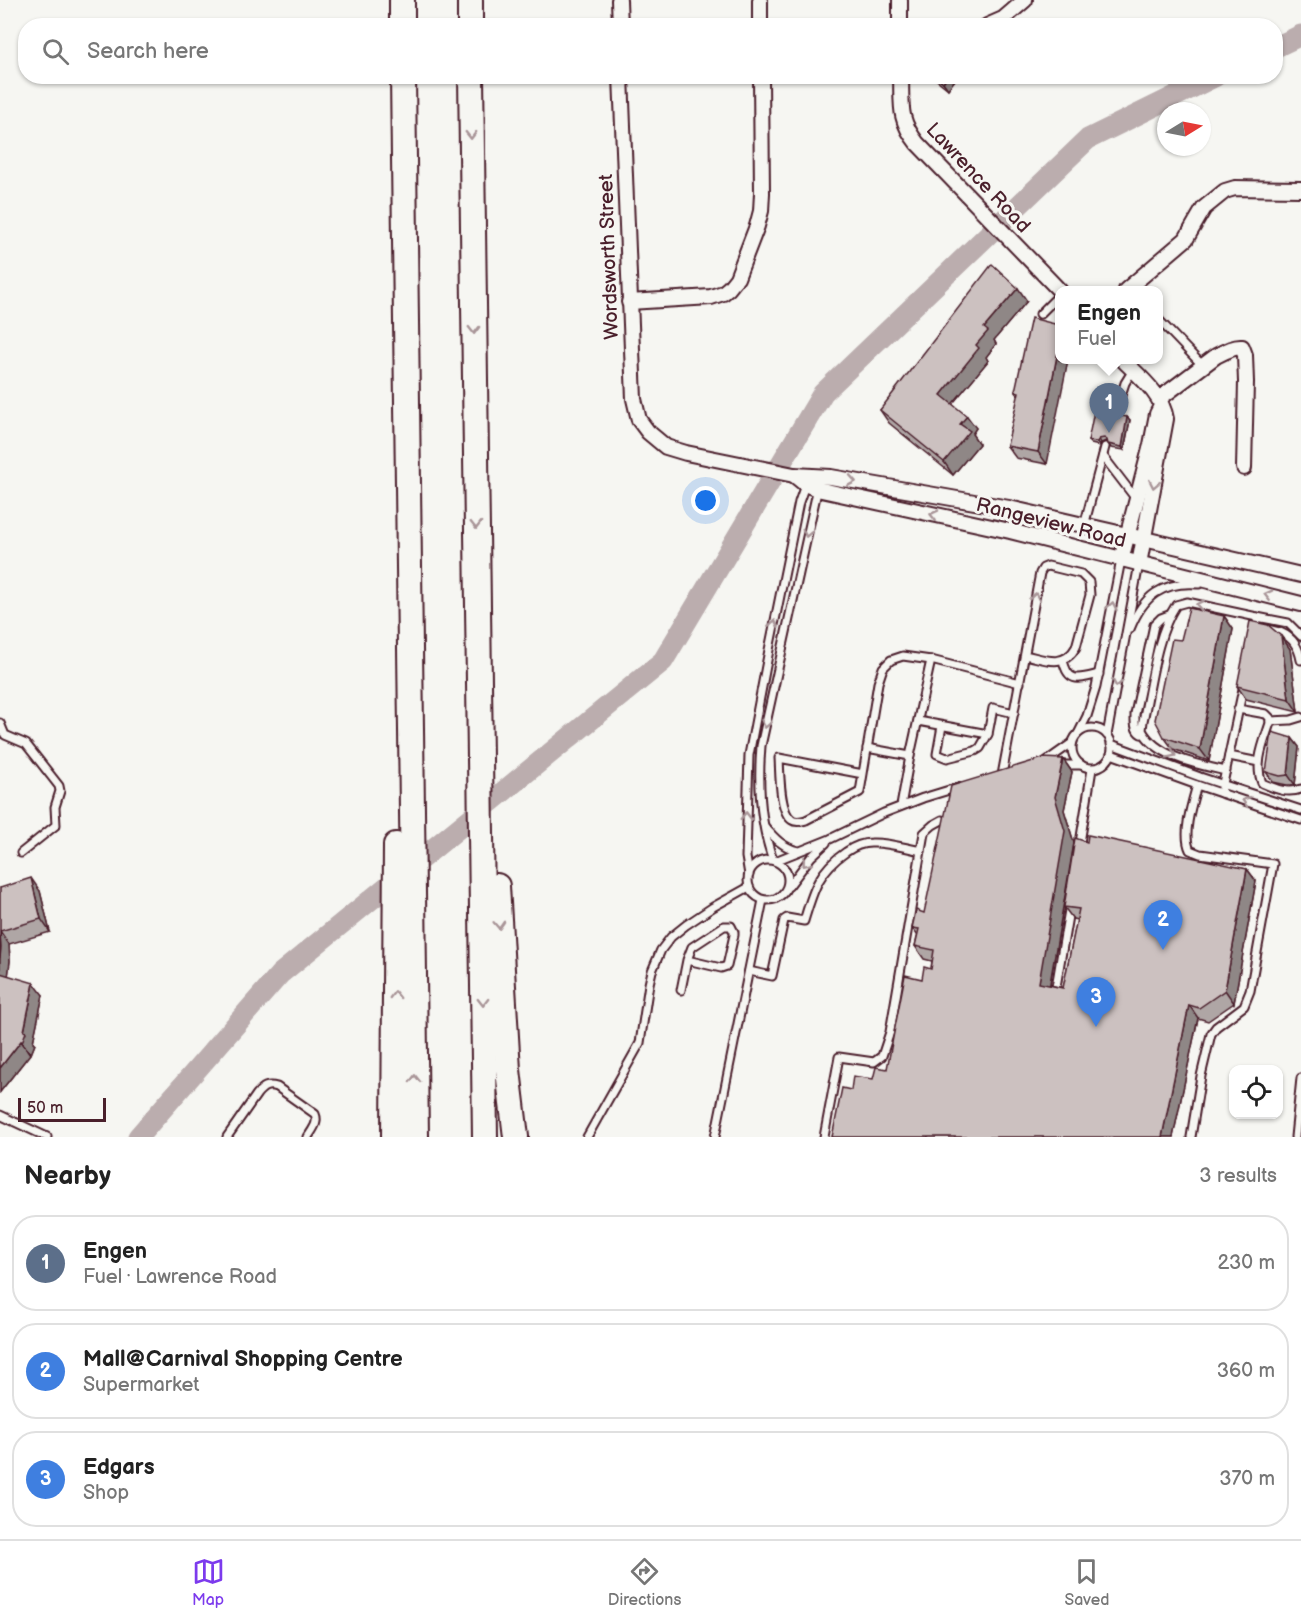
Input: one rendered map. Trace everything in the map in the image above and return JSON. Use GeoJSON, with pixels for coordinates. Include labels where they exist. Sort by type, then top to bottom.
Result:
{"type":"FeatureCollection","features":[{"type":"Feature","properties":{"kind":"highway"},"geometry":{"type":"LineString","coordinates":[[402,0],[402,18]]}},
{"type":"Feature","properties":{"kind":"highway"},"geometry":{"type":"LineString","coordinates":[[470,0],[470,18]]}},
{"type":"Feature","properties":{"kind":"highway"},"geometry":{"type":"LineString","coordinates":[[471,84],[478,653],[487,832],[516,1137]]}},
{"type":"Feature","properties":{"kind":"highway"},"geometry":{"type":"LineString","coordinates":[[394,1129],[396,916],[404,865],[403,88]]}},
{"type":"Feature","properties":{"kind":"highway"},"geometry":{"type":"LineString","coordinates":[[484,1137],[487,832]]}},
{"type":"Feature","properties":{"kind":"highway"},"geometry":{"type":"LineString","coordinates":[[404,865],[413,897],[416,1137]]}},
{"type":"Feature","properties":{"kind":"street"},"geometry":{"type":"LineString","coordinates":[[619,0],[620,18]]}},
{"type":"Feature","properties":{"kind":"street"},"geometry":{"type":"LineString","coordinates":[[760,0],[760,18]]}},
{"type":"Feature","properties":{"kind":"street"},"geometry":{"type":"LineString","coordinates":[[900,0],[900,18]]}},
{"type":"Feature","properties":{"kind":"street"},"geometry":{"type":"LineString","coordinates":[[1004,18],[1025,0]]}},
{"type":"Feature","properties":{"kind":"street","name":"Wordsworth Street"},"geometry":{"type":"LineString","coordinates":[[621,84],[629,302],[636,411],[639,420],[648,432]]}},
{"type":"Feature","properties":{"kind":"street"},"geometry":{"type":"LineString","coordinates":[[629,302],[711,297],[723,293],[735,282],[761,211],[761,84]]}},
{"type":"Feature","properties":{"kind":"street","name":"Lawrence Road"},"geometry":{"type":"LineString","coordinates":[[901,84],[905,126],[917,143],[1055,288]]}},
{"type":"Feature","properties":{"kind":"street"},"geometry":{"type":"LineString","coordinates":[[1132,286],[1186,239],[1204,208],[1225,191],[1235,188],[1301,189]]}},
{"type":"Feature","properties":{"kind":"street"},"geometry":{"type":"LineString","coordinates":[[1122,560],[1160,403],[1216,356],[1241,346],[1245,355],[1246,373],[1244,468]]}},
{"type":"Feature","properties":{"kind":"street"},"geometry":{"type":"LineString","coordinates":[[1128,365],[1160,403],[1165,415],[1139,564]]}},
{"type":"Feature","properties":{"kind":"street","name":"Rangeview Road"},"geometry":{"type":"LineString","coordinates":[[648,432],[661,443],[676,450],[794,475],[1122,560],[1301,603]]}},
{"type":"Feature","properties":{"kind":"street","name":"Rangeview Road"},"geometry":{"type":"LineString","coordinates":[[813,481],[1009,508],[1301,575]]}},
{"type":"Feature","properties":{"kind":"lane"},"geometry":{"type":"LineString","coordinates":[[1040,314],[1055,297]]}},
{"type":"Feature","properties":{"kind":"lane"},"geometry":{"type":"LineString","coordinates":[[1163,324],[1204,367]]}},
{"type":"Feature","properties":{"kind":"lane"},"geometry":{"type":"LineString","coordinates":[[1114,417],[1128,365]]}},
{"type":"Feature","properties":{"kind":"lane"},"geometry":{"type":"LineString","coordinates":[[1084,526],[1105,447]]}},
{"type":"Feature","properties":{"kind":"lane"},"geometry":{"type":"LineString","coordinates":[[1102,456],[1137,499]]}},
{"type":"Feature","properties":{"kind":"lane"},"geometry":{"type":"LineString","coordinates":[[786,890],[789,880],[786,870],[774,860],[769,849],[764,825],[759,767],[761,746],[813,481]]}},
{"type":"Feature","properties":{"kind":"lane"},"geometry":{"type":"LineString","coordinates":[[813,481],[799,502],[749,755],[746,856],[749,887],[752,893],[763,900],[776,899],[786,890],[811,857],[830,839]]}},
{"type":"Feature","properties":{"kind":"lane"},"geometry":{"type":"LineString","coordinates":[[1081,765],[1072,755],[1072,742],[1088,716],[1099,674],[1122,560]]}},
{"type":"Feature","properties":{"kind":"lane"},"geometry":{"type":"LineString","coordinates":[[1107,735],[1139,564]]}},
{"type":"Feature","properties":{"kind":"lane"},"geometry":{"type":"LineString","coordinates":[[1002,776],[1040,573],[1045,567],[1050,566],[1081,574],[1089,582],[1090,589],[1076,647],[1070,656],[1055,661],[1025,655]]}},
{"type":"Feature","properties":{"kind":"lane"},"geometry":{"type":"LineString","coordinates":[[1124,647],[1142,604],[1152,594],[1163,589],[1190,584],[1234,587]]}},
{"type":"Feature","properties":{"kind":"lane"},"geometry":{"type":"LineString","coordinates":[[1226,771],[1185,761],[1152,745],[1142,730],[1160,642],[1170,615],[1176,605],[1187,602],[1288,623],[1301,636]]}},
{"type":"Feature","properties":{"kind":"lane"},"geometry":{"type":"LineString","coordinates":[[1145,736],[1139,733],[1135,725],[1135,714],[1154,625],[1161,618],[1170,615]]}},
{"type":"Feature","properties":{"kind":"lane"},"geometry":{"type":"LineString","coordinates":[[1257,617],[1257,625],[1282,633],[1296,645],[1301,654]]}},
{"type":"Feature","properties":{"kind":"lane"},"geometry":{"type":"LineString","coordinates":[[863,774],[779,758],[780,784],[786,814],[791,820],[798,822],[806,820],[860,792],[863,774],[867,748],[878,683],[885,664],[894,658],[903,656],[931,660],[1020,683]]}},
{"type":"Feature","properties":{"kind":"lane"},"geometry":{"type":"LineString","coordinates":[[901,806],[931,660]]}},
{"type":"Feature","properties":{"kind":"lane"},"geometry":{"type":"LineString","coordinates":[[1063,660],[1065,669],[1073,677],[1085,678],[1099,674]]}},
{"type":"Feature","properties":{"kind":"lane"},"geometry":{"type":"LineString","coordinates":[[1221,793],[1245,677]]}},
{"type":"Feature","properties":{"kind":"lane"},"geometry":{"type":"LineString","coordinates":[[942,726],[937,749],[938,754],[947,758],[981,747],[988,734],[993,708],[1014,713]]}},
{"type":"Feature","properties":{"kind":"lane"},"geometry":{"type":"LineString","coordinates":[[1238,709],[1266,714],[1270,717],[1259,762],[1262,783],[1288,792],[1301,789]]}},
{"type":"Feature","properties":{"kind":"lane"},"geometry":{"type":"LineString","coordinates":[[1270,721],[1301,717]]}},
{"type":"Feature","properties":{"kind":"lane"},"geometry":{"type":"LineString","coordinates":[[918,721],[988,734]]}},
{"type":"Feature","properties":{"kind":"lane"},"geometry":{"type":"LineString","coordinates":[[0,723],[3,732],[8,737],[26,744],[59,786],[60,791],[55,807],[56,825],[21,853]]}},
{"type":"Feature","properties":{"kind":"lane"},"geometry":{"type":"LineString","coordinates":[[1072,742],[1040,765],[1081,765],[1092,769],[1104,764],[1111,754],[1112,744],[1107,735],[1097,728],[1084,729],[1079,732]]}},
{"type":"Feature","properties":{"kind":"lane"},"geometry":{"type":"LineString","coordinates":[[1112,744],[1200,777],[1301,810]]}},
{"type":"Feature","properties":{"kind":"lane"},"geometry":{"type":"LineString","coordinates":[[867,748],[910,756]]}},
{"type":"Feature","properties":{"kind":"lane"},"geometry":{"type":"LineString","coordinates":[[1111,754],[1301,819]]}},
{"type":"Feature","properties":{"kind":"lane"},"geometry":{"type":"LineString","coordinates":[[1229,756],[1259,762]]}},
{"type":"Feature","properties":{"kind":"lane"},"geometry":{"type":"LineString","coordinates":[[1077,861],[1092,769]]}},
{"type":"Feature","properties":{"kind":"lane"},"geometry":{"type":"LineString","coordinates":[[993,778],[1011,773]]}},
{"type":"Feature","properties":{"kind":"lane"},"geometry":{"type":"LineString","coordinates":[[1191,1137],[1201,1076],[1211,1034],[1216,1027],[1244,1006],[1250,991],[1273,864],[1194,853],[1190,850],[1187,842],[1197,785]]}},
{"type":"Feature","properties":{"kind":"lane"},"geometry":{"type":"LineString","coordinates":[[748,875],[755,864],[761,861],[774,860],[830,839],[901,806],[963,786]]}},
{"type":"Feature","properties":{"kind":"lane"},"geometry":{"type":"LineString","coordinates":[[824,1137],[839,1057],[874,1062],[882,1056],[890,1032],[924,833],[942,820]]}},
{"type":"Feature","properties":{"kind":"lane"},"geometry":{"type":"LineString","coordinates":[[764,825],[786,848],[798,851]]}},
{"type":"Feature","properties":{"kind":"lane"},"geometry":{"type":"LineString","coordinates":[[749,971],[772,976],[783,922],[787,918],[804,921],[813,890],[832,861],[854,846],[870,843],[889,844],[921,851]]}},
{"type":"Feature","properties":{"kind":"lane"},"geometry":{"type":"LineString","coordinates":[[587,1137],[640,1043],[651,977],[661,950],[671,937],[686,925],[749,887]]}},
{"type":"Feature","properties":{"kind":"lane"},"geometry":{"type":"LineString","coordinates":[[1056,987],[1071,895]]}},
{"type":"Feature","properties":{"kind":"lane"},"geometry":{"type":"LineString","coordinates":[[715,1137],[763,900]]}},
{"type":"Feature","properties":{"kind":"lane"},"geometry":{"type":"LineString","coordinates":[[681,990],[687,960],[693,946],[724,926],[731,926],[735,932],[727,966],[721,968],[687,960]]}},
{"type":"Feature","properties":{"kind":"lane"},"geometry":{"type":"LineString","coordinates":[[1295,1137],[1301,1078]]}},
{"type":"Feature","properties":{"kind":"lane"},"geometry":{"type":"LineString","coordinates":[[228,1137],[262,1088],[272,1086],[277,1087],[315,1114],[316,1123],[308,1137]]}},
{"type":"Feature","properties":{"kind":"lane"},"geometry":{"type":"LineString","coordinates":[[0,1115],[47,1137]]}},
{"type":"Feature","properties":{"kind":"building"},"geometry":{"type":"Polygon","coordinates":[[[992,264],[1018,288],[984,328],[988,331],[976,345],[979,348],[941,395],[967,416],[960,424],[970,431],[944,462],[880,410],[992,264]]]}},
{"type":"Feature","properties":{"kind":"building"},"geometry":{"type":"Polygon","coordinates":[[[1031,318],[1055,324],[1055,364],[1038,452],[1007,446],[1019,392],[1015,391],[1031,318]]]}},
{"type":"Feature","properties":{"kind":"building"},"geometry":{"type":"Polygon","coordinates":[[[1094,411],[1106,413],[1111,419],[1117,415],[1127,417],[1122,447],[1108,444],[1104,438],[1097,442],[1088,441],[1094,411]]]}},
{"type":"Feature","properties":{"kind":"building"},"geometry":{"type":"Polygon","coordinates":[[[1189,608],[1224,616],[1200,749],[1164,737],[1155,720],[1172,639],[1181,640],[1189,608]]]}},
{"type":"Feature","properties":{"kind":"building"},"geometry":{"type":"Polygon","coordinates":[[[1250,621],[1268,625],[1281,636],[1289,699],[1237,686],[1250,621]]]}},
{"type":"Feature","properties":{"kind":"building"},"geometry":{"type":"Polygon","coordinates":[[[1272,732],[1292,738],[1288,775],[1280,776],[1266,772],[1272,732]]]}},
{"type":"Feature","properties":{"kind":"building"},"geometry":{"type":"Polygon","coordinates":[[[1043,758],[1063,759],[1055,797],[1065,831],[1039,983],[1063,988],[1079,909],[1064,907],[1075,838],[1087,842],[1088,835],[1247,869],[1225,990],[1199,1008],[1189,1005],[1162,1137],[832,1137],[842,1088],[851,1090],[853,1076],[873,1079],[876,1067],[887,1069],[905,975],[922,979],[924,967],[931,969],[934,950],[915,946],[919,929],[912,928],[916,910],[924,913],[951,786],[1043,758]]]}},
{"type":"Feature","properties":{"kind":"building"},"geometry":{"type":"Polygon","coordinates":[[[31,878],[41,919],[0,931],[0,888],[31,878]]]}},
{"type":"Feature","properties":{"kind":"building"},"geometry":{"type":"Polygon","coordinates":[[[0,973],[34,983],[24,1031],[26,1032],[22,1042],[0,1068],[0,973]]]}},
{"type":"Feature","properties":{"kind":"waterway"},"geometry":{"type":"LineString","coordinates":[[1283,44],[1301,35]]}},
{"type":"Feature","properties":{"kind":"waterway"},"geometry":{"type":"LineString","coordinates":[[138,1137],[280,974],[663,661],[823,393],[1088,139],[1200,84]]}},
{"type":"Feature","properties":{"kind":"place","name":"Engen"},"geometry":{"type":"Point","coordinates":[1109,433]}},
{"type":"Feature","properties":{"kind":"place","name":"Mall@Carnival Shopping Centre"},"geometry":{"type":"Point","coordinates":[1163,950]}},
{"type":"Feature","properties":{"kind":"place","name":"Edgars"},"geometry":{"type":"Point","coordinates":[1096,1027]}}]}
